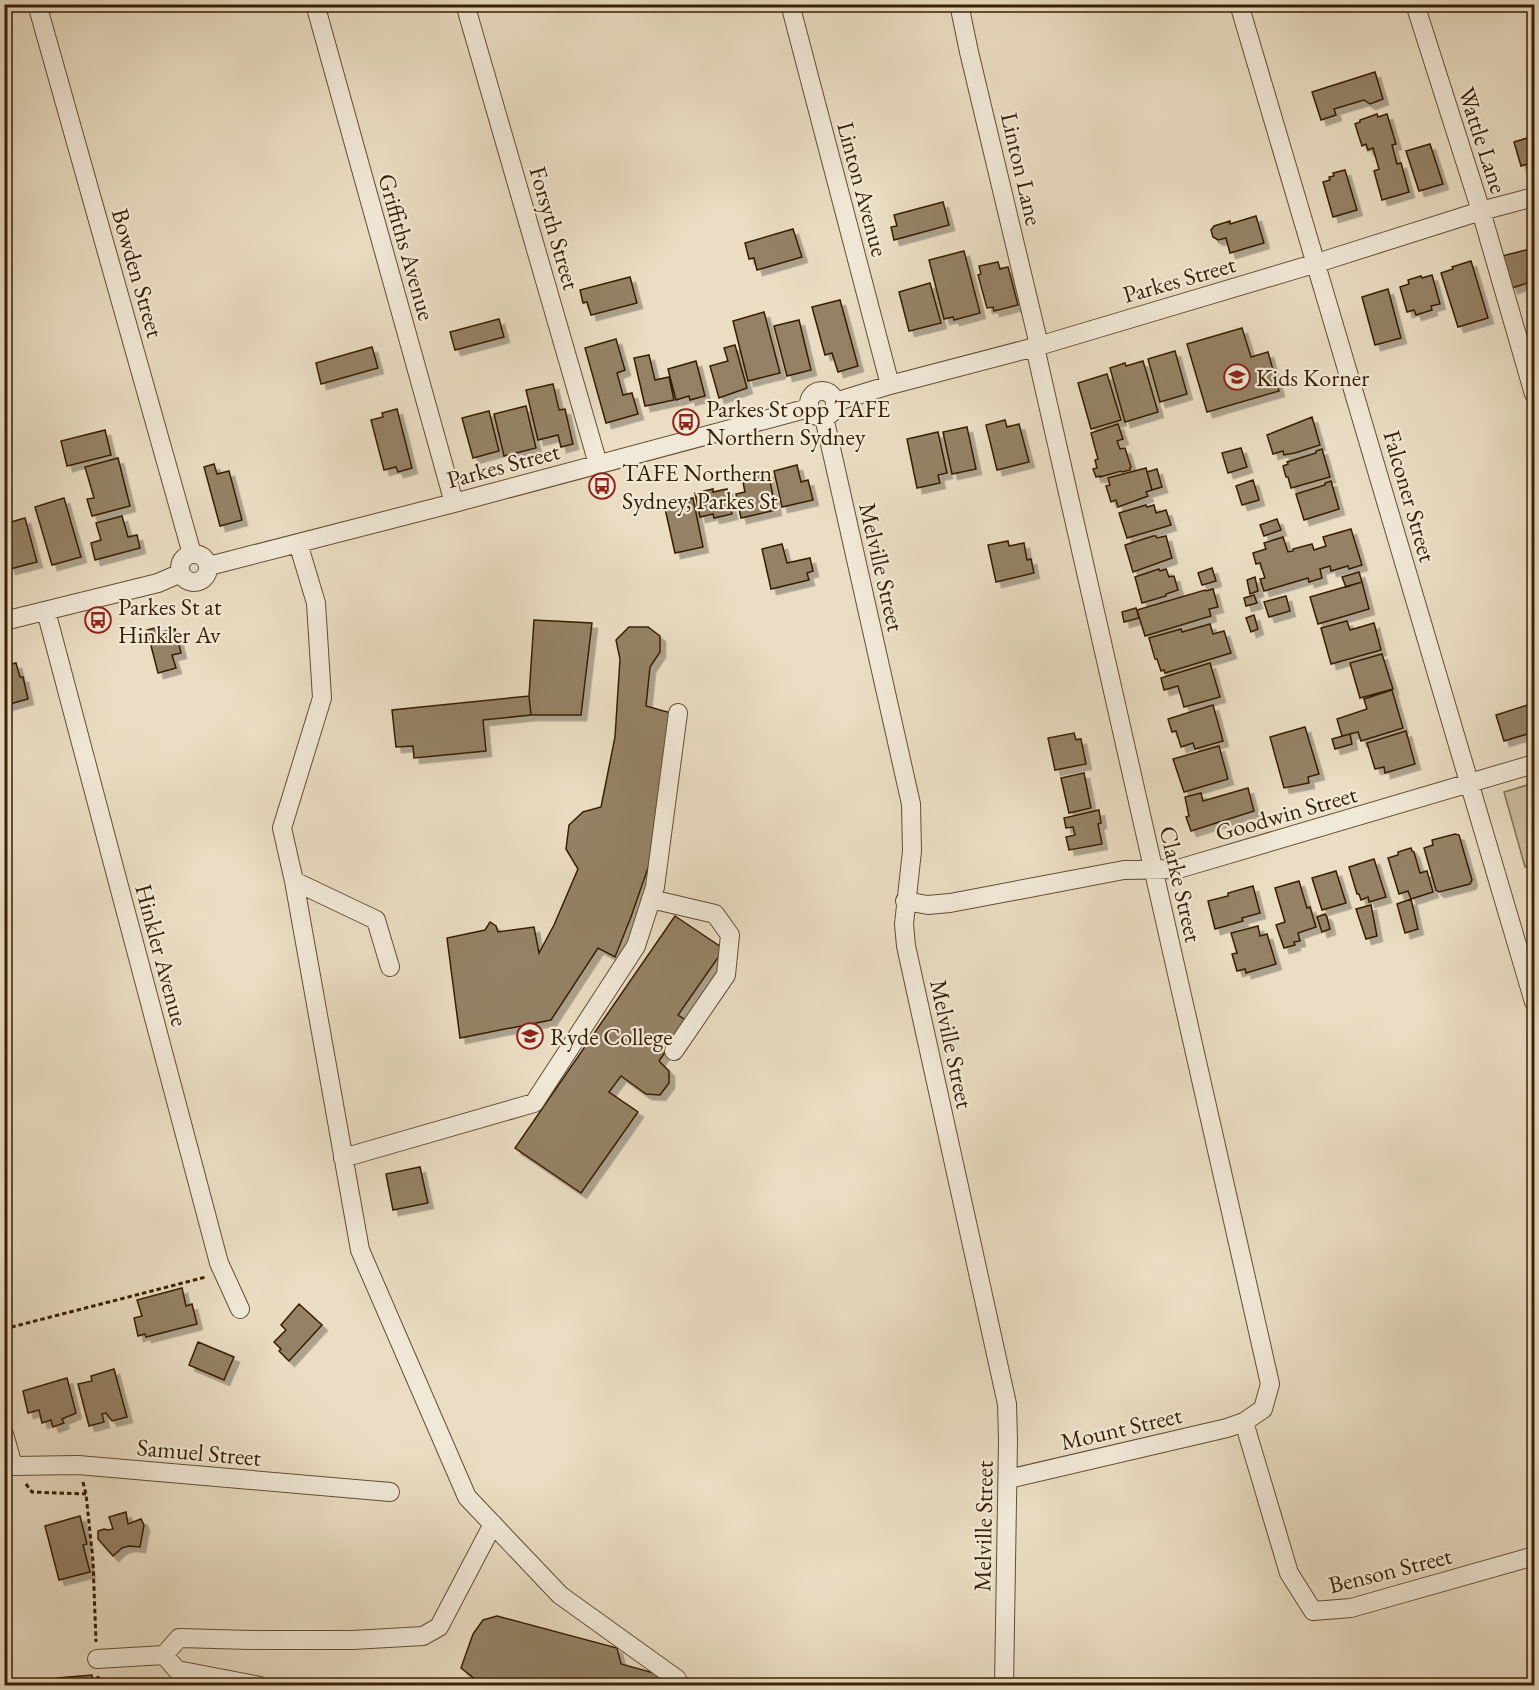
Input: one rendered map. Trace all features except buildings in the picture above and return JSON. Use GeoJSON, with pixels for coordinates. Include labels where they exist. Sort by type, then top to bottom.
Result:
{"type":"FeatureCollection","features":[{"type":"Feature","properties":{"kind":"street","name":"Bowden Street"},"geometry":{"type":"LineString","coordinates":[[37,4],[192,554]]}},
{"type":"Feature","properties":{"kind":"street","name":"Griffiths Avenue"},"geometry":{"type":"LineString","coordinates":[[315,4],[454,503]]}},
{"type":"Feature","properties":{"kind":"street","name":"Forsyth Street"},"geometry":{"type":"LineString","coordinates":[[465,4],[598,464]]}},
{"type":"Feature","properties":{"kind":"street","name":"Linton Avenue"},"geometry":{"type":"LineString","coordinates":[[790,4],[890,385]]}},
{"type":"Feature","properties":{"kind":"street","name":"Linton Lane"},"geometry":{"type":"LineString","coordinates":[[960,4],[1037,346]]}},
{"type":"Feature","properties":{"kind":"street","name":"Falconer Street"},"geometry":{"type":"LineString","coordinates":[[1239,4],[1534,1002]]}},
{"type":"Feature","properties":{"kind":"street","name":"Wattle Lane"},"geometry":{"type":"LineString","coordinates":[[1414,4],[1481,211],[1534,394]]}},
{"type":"Feature","properties":{"kind":"street","name":"Parkes Street"},"geometry":{"type":"LineString","coordinates":[[208,566],[598,464],[817,412],[810,399],[819,391],[831,394],[835,402],[1037,346],[1317,263],[1481,211],[1534,197]]}},
{"type":"Feature","properties":{"kind":"street","name":"Clarke Street"},"geometry":{"type":"LineString","coordinates":[[1037,346],[1270,1384],[1263,1409],[1244,1422]]}},
{"type":"Feature","properties":{"kind":"street","name":"Melville Street"},"geometry":{"type":"LineString","coordinates":[[817,412],[911,804],[912,851],[904,924],[906,946],[1007,1404],[1004,1686]]}},
{"type":"Feature","properties":{"kind":"street"},"geometry":{"type":"LineString","coordinates":[[298,543],[315,603],[322,698],[282,828],[294,881],[360,1250],[467,1497],[560,1595],[677,1679],[679,1686]]}},
{"type":"Feature","properties":{"kind":"street"},"geometry":{"type":"LineString","coordinates":[[192,554],[200,555],[208,566],[207,574],[194,583],[186,580],[181,573],[183,559],[192,554]]}},
{"type":"Feature","properties":{"kind":"street"},"geometry":{"type":"LineString","coordinates":[[4,621],[158,584],[181,573]]}},
{"type":"Feature","properties":{"kind":"street","name":"Hinkler Avenue"},"geometry":{"type":"LineString","coordinates":[[46,611],[216,1252],[240,1309]]}},
{"type":"Feature","properties":{"kind":"street"},"geometry":{"type":"LineString","coordinates":[[343,1158],[534,1103],[636,946],[655,887],[678,713]]}},
{"type":"Feature","properties":{"kind":"street","name":"Goodwin Street"},"geometry":{"type":"LineString","coordinates":[[905,901],[928,905],[951,903],[1124,870],[1178,868],[1534,764]]}},
{"type":"Feature","properties":{"kind":"street"},"geometry":{"type":"LineString","coordinates":[[294,881],[375,920],[390,967]]}},
{"type":"Feature","properties":{"kind":"street"},"geometry":{"type":"LineString","coordinates":[[651,899],[715,914],[730,935],[726,975],[674,1051]]}},
{"type":"Feature","properties":{"kind":"street","name":"Mount Street"},"geometry":{"type":"LineString","coordinates":[[1008,1479],[1227,1428],[1244,1422]]}},
{"type":"Feature","properties":{"kind":"street","name":"Benson Street"},"geometry":{"type":"LineString","coordinates":[[1244,1422],[1289,1573],[1313,1611],[1352,1608],[1534,1556]]}},
{"type":"Feature","properties":{"kind":"street"},"geometry":{"type":"LineString","coordinates":[[4,1434],[9,1467]]}},
{"type":"Feature","properties":{"kind":"street","name":"Samuel Street"},"geometry":{"type":"LineString","coordinates":[[9,1467],[78,1466],[390,1492]]}},
{"type":"Feature","properties":{"kind":"street"},"geometry":{"type":"LineString","coordinates":[[97,1659],[164,1655],[179,1638],[250,1641],[353,1640],[423,1636],[439,1627],[493,1524]]}},
{"type":"Feature","properties":{"kind":"street"},"geometry":{"type":"LineString","coordinates":[[164,1655],[177,1671],[260,1686]]}},
{"type":"Feature","properties":{"kind":"path"},"geometry":{"type":"LineString","coordinates":[[4,1329],[223,1273]]}},
{"type":"Feature","properties":{"kind":"path"},"geometry":{"type":"LineString","coordinates":[[9,1467],[32,1492],[86,1494],[93,1561],[98,1686]]}},
{"type":"Feature","properties":{"kind":"shaded area"},"geometry":{"type":"Polygon","coordinates":[[[1534,783],[1534,864],[1525,867],[1504,792],[1534,783]]]}},
{"type":"Feature","properties":{"kind":"place","name":"Kids Korner"},"geometry":{"type":"Point","coordinates":[1237,377]}},
{"type":"Feature","properties":{"kind":"place","name":"Parkes St opp TAFE Northern Sydney"},"geometry":{"type":"Point","coordinates":[686,422]}},
{"type":"Feature","properties":{"kind":"place","name":"TAFE Northern Sydney, Parkes St"},"geometry":{"type":"Point","coordinates":[602,486]}},
{"type":"Feature","properties":{"kind":"place","name":"Parkes St at Hinkler Av"},"geometry":{"type":"Point","coordinates":[98,620]}},
{"type":"Feature","properties":{"kind":"place","name":"Ryde College"},"geometry":{"type":"Point","coordinates":[530,1036]}}]}
